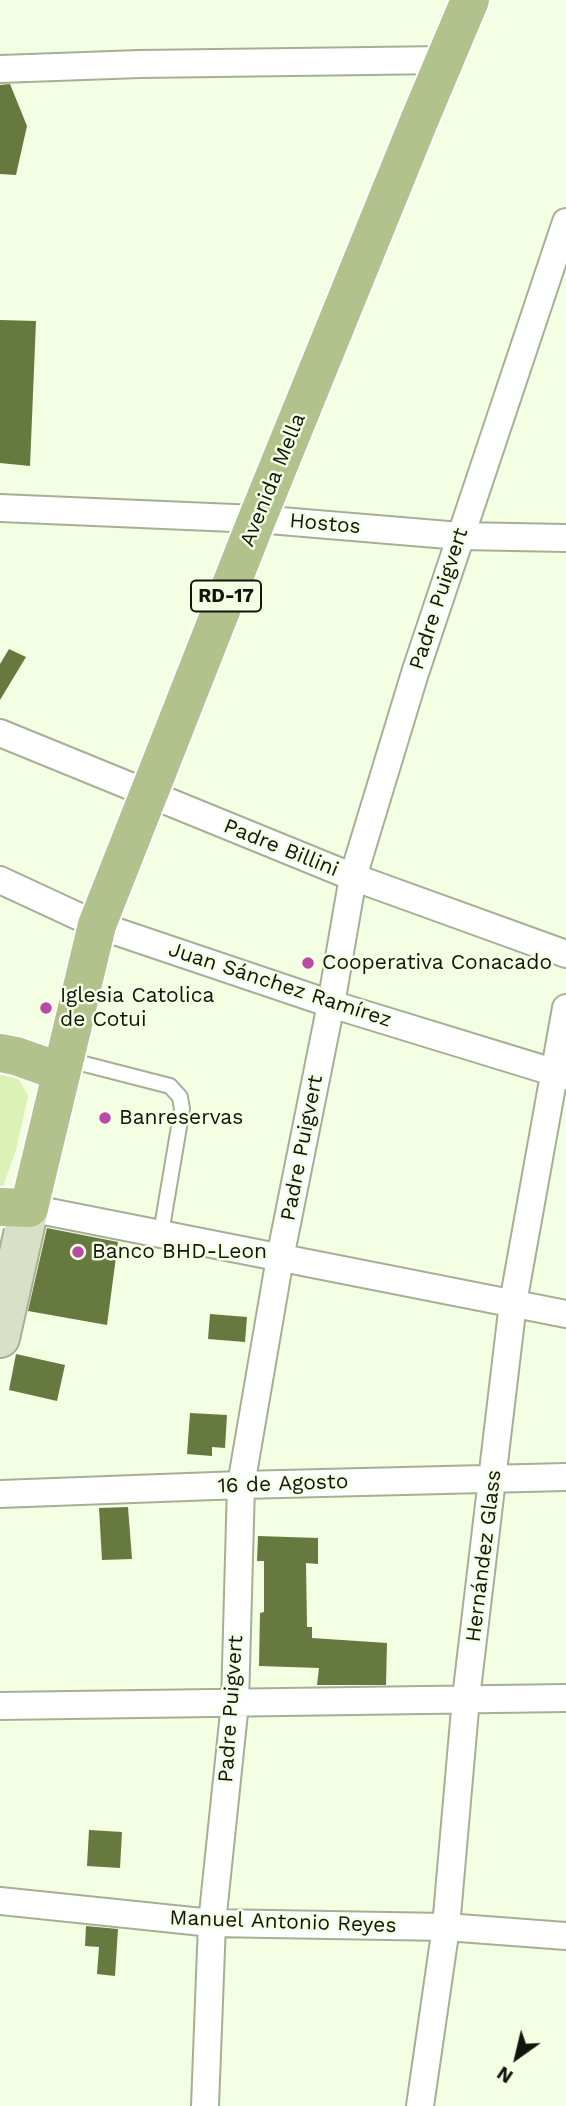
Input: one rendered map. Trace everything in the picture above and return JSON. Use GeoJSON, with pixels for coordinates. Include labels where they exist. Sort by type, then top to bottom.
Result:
{"type":"FeatureCollection","features":[{"type":"Feature","properties":{"kind":"main road","name":"Avenida Mella"},"geometry":{"type":"LineString","coordinates":[[14,1208],[62,1066],[97,925],[257,519],[470,0]]}},
{"type":"Feature","properties":{"kind":"main road"},"geometry":{"type":"LineString","coordinates":[[0,1053],[62,1066]]}},
{"type":"Feature","properties":{"kind":"main road"},"geometry":{"type":"LineString","coordinates":[[0,1338],[14,1208]]}},
{"type":"Feature","properties":{"kind":"street"},"geometry":{"type":"LineString","coordinates":[[0,69],[140,64],[445,60]]}},
{"type":"Feature","properties":{"kind":"street","name":"Padre Puigvert"},"geometry":{"type":"LineString","coordinates":[[205,2106],[212,1923],[235,1703],[241,1485],[280,1258],[331,1004],[353,877],[415,673],[566,222]]}},
{"type":"Feature","properties":{"kind":"street","name":"Hostos"},"geometry":{"type":"LineString","coordinates":[[0,508],[257,519],[460,536],[566,538]]}},
{"type":"Feature","properties":{"kind":"street","name":"Padre Billini"},"geometry":{"type":"LineString","coordinates":[[0,733],[353,877],[566,954]]}},
{"type":"Feature","properties":{"kind":"street","name":"Juan Sánchez Ramírez"},"geometry":{"type":"LineString","coordinates":[[0,880],[97,925],[331,1004],[560,1074]]}},
{"type":"Feature","properties":{"kind":"street","name":"Hernández Glass"},"geometry":{"type":"LineString","coordinates":[[421,2106],[446,1927],[466,1698],[513,1303],[560,1074],[566,1008]]}},
{"type":"Feature","properties":{"kind":"street"},"geometry":{"type":"LineString","coordinates":[[14,1208],[162,1233],[566,1314]]}},
{"type":"Feature","properties":{"kind":"street","name":"16 de Agosto"},"geometry":{"type":"LineString","coordinates":[[0,1494],[241,1485],[566,1478]]}},
{"type":"Feature","properties":{"kind":"street"},"geometry":{"type":"LineString","coordinates":[[0,1706],[566,1698]]}},
{"type":"Feature","properties":{"kind":"street","name":"Manuel Antonio Reyes"},"geometry":{"type":"LineString","coordinates":[[0,1901],[212,1923],[446,1927],[566,1936]]}},
{"type":"Feature","properties":{"kind":"lane"},"geometry":{"type":"LineString","coordinates":[[62,1066],[170,1086],[180,1097],[182,1110],[162,1233]]}},
{"type":"Feature","properties":{"kind":"green space"},"geometry":{"type":"Polygon","coordinates":[[[0,1075],[18,1078],[28,1096],[16,1150],[0,1195],[0,1075]]]}},
{"type":"Feature","properties":{"kind":"building"},"geometry":{"type":"Polygon","coordinates":[[[10,84],[27,126],[16,175],[0,174],[0,85],[10,84]]]}},
{"type":"Feature","properties":{"kind":"building"},"geometry":{"type":"Polygon","coordinates":[[[0,320],[36,321],[30,466],[0,463],[0,320]]]}},
{"type":"Feature","properties":{"kind":"building"},"geometry":{"type":"Polygon","coordinates":[[[9,649],[26,657],[0,700],[0,664],[9,649]]]}},
{"type":"Feature","properties":{"kind":"building"},"geometry":{"type":"Polygon","coordinates":[[[47,1228],[118,1242],[107,1325],[28,1311],[47,1228]]]}},
{"type":"Feature","properties":{"kind":"building"},"geometry":{"type":"Polygon","coordinates":[[[210,1314],[247,1317],[245,1342],[208,1339],[210,1314]]]}},
{"type":"Feature","properties":{"kind":"building"},"geometry":{"type":"Polygon","coordinates":[[[16,1354],[65,1365],[57,1401],[9,1390],[16,1354]]]}},
{"type":"Feature","properties":{"kind":"building"},"geometry":{"type":"Polygon","coordinates":[[[190,1413],[227,1415],[225,1448],[212,1447],[212,1456],[187,1454],[190,1413]]]}},
{"type":"Feature","properties":{"kind":"building"},"geometry":{"type":"Polygon","coordinates":[[[128,1507],[132,1559],[102,1560],[99,1508],[128,1507]]]}},
{"type":"Feature","properties":{"kind":"building"},"geometry":{"type":"Polygon","coordinates":[[[258,1536],[318,1538],[318,1564],[306,1563],[307,1627],[312,1627],[312,1638],[387,1643],[386,1685],[317,1685],[319,1668],[259,1666],[260,1613],[264,1612],[264,1561],[257,1561],[258,1536]]]}},
{"type":"Feature","properties":{"kind":"building"},"geometry":{"type":"Polygon","coordinates":[[[89,1830],[122,1832],[120,1868],[87,1866],[89,1830]]]}},
{"type":"Feature","properties":{"kind":"building"},"geometry":{"type":"Polygon","coordinates":[[[86,1926],[118,1929],[115,1976],[97,1974],[99,1947],[85,1946],[86,1926]]]}},
{"type":"Feature","properties":{"kind":"place","name":"Cooperativa Conacado"},"geometry":{"type":"Point","coordinates":[308,963]}},
{"type":"Feature","properties":{"kind":"place","name":"Iglesia Catolica de Cotui"},"geometry":{"type":"Point","coordinates":[46,1008]}},
{"type":"Feature","properties":{"kind":"place","name":"Banreservas"},"geometry":{"type":"Point","coordinates":[105,1118]}},
{"type":"Feature","properties":{"kind":"place","name":"Banco BHD-Leon"},"geometry":{"type":"Point","coordinates":[78,1252]}}]}
